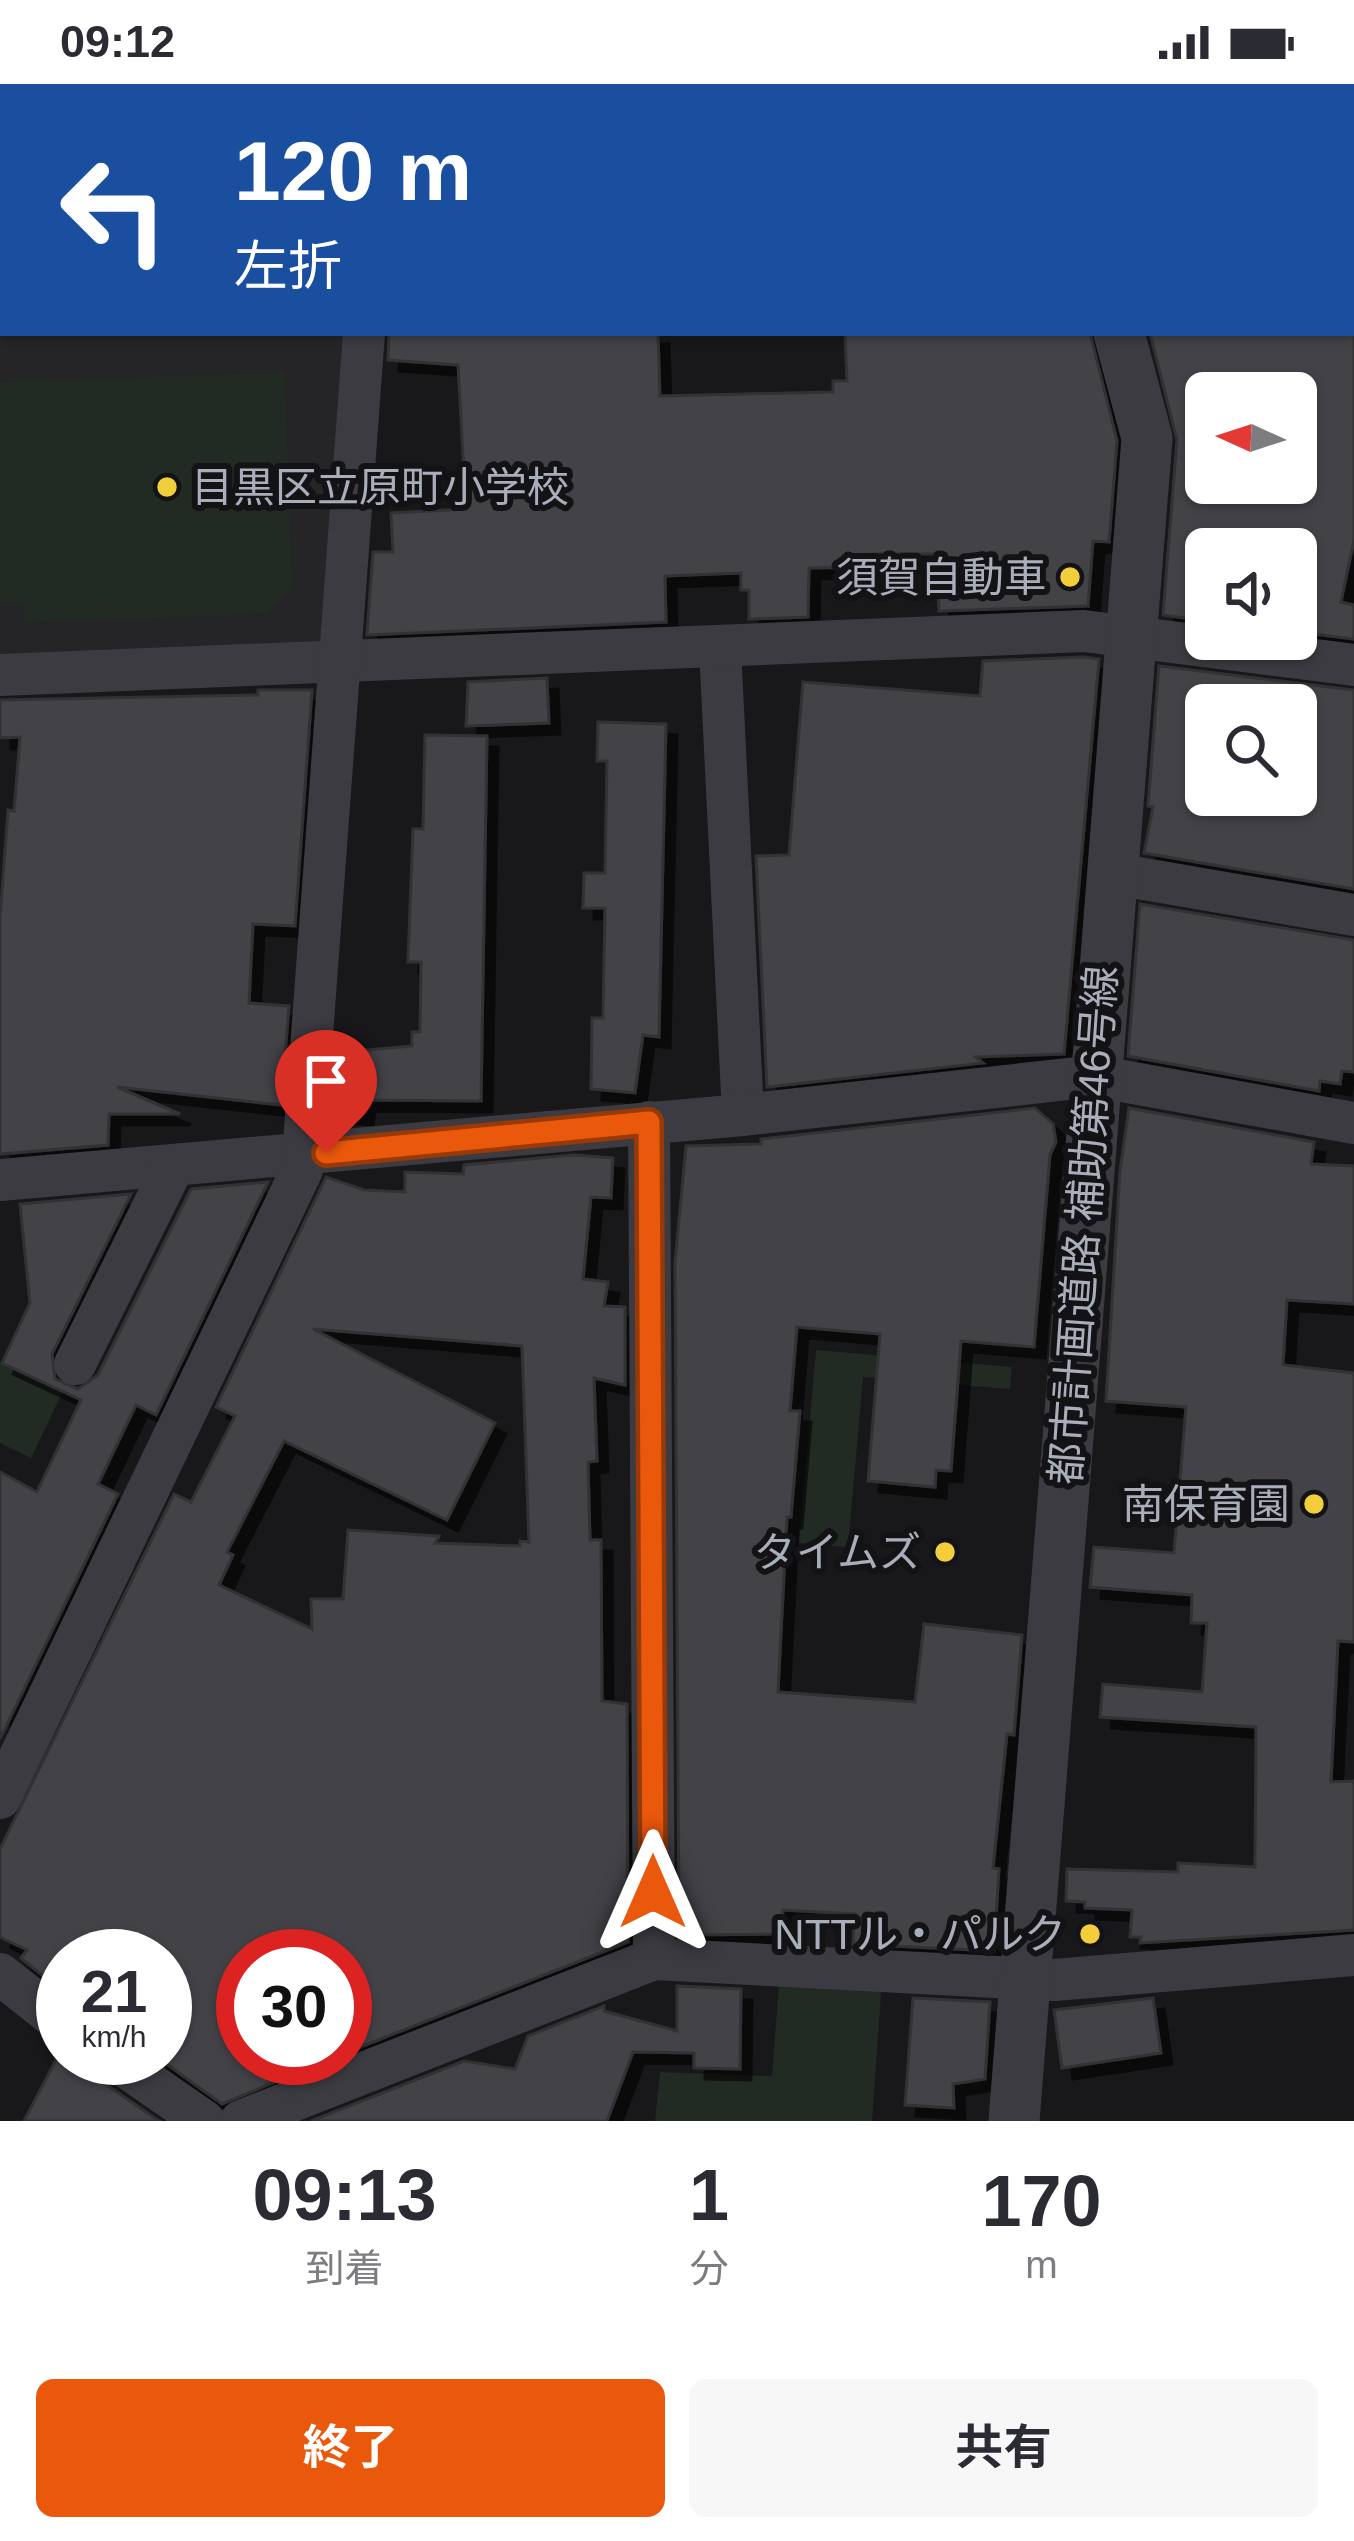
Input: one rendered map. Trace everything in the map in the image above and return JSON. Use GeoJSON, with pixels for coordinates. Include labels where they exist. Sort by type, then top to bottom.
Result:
{"type":"FeatureCollection","features":[{"type":"Feature","properties":{"kind":"street"},"geometry":{"type":"LineString","coordinates":[[0,1798],[302,1170],[364,336]]}},
{"type":"Feature","properties":{"kind":"street","name":"都市計画道路 補助第46号線"},"geometry":{"type":"LineString","coordinates":[[1014,2121],[1109,873],[1147,438],[1120,336]]}},
{"type":"Feature","properties":{"kind":"street"},"geometry":{"type":"LineString","coordinates":[[0,675],[1130,633],[1354,665]]}},
{"type":"Feature","properties":{"kind":"street"},"geometry":{"type":"LineString","coordinates":[[720,649],[742,1115]]}},
{"type":"Feature","properties":{"kind":"street"},"geometry":{"type":"LineString","coordinates":[[1109,873],[1354,915]]}},
{"type":"Feature","properties":{"kind":"street"},"geometry":{"type":"LineString","coordinates":[[0,1180],[742,1115],[1095,1076],[1354,1123]]}},
{"type":"Feature","properties":{"kind":"street"},"geometry":{"type":"LineString","coordinates":[[649,1122],[654,1959]]}},
{"type":"Feature","properties":{"kind":"street"},"geometry":{"type":"LineString","coordinates":[[75,1364],[168,1177],[167,1166]]}},
{"type":"Feature","properties":{"kind":"street"},"geometry":{"type":"LineString","coordinates":[[241,2121],[654,1959],[1054,1980],[1354,1955]]}},
{"type":"Feature","properties":{"kind":"street"},"geometry":{"type":"LineString","coordinates":[[0,1974],[36,2003]]}},
{"type":"Feature","properties":{"kind":"street"},"geometry":{"type":"LineString","coordinates":[[152,2085],[204,2121]]}},
{"type":"Feature","properties":{"kind":"shaded area","name":"目黒区立原町小学校"},"geometry":{"type":"Polygon","coordinates":[[[0,336],[346,336],[323,642],[0,656],[0,336]]]}},
{"type":"Feature","properties":{"kind":"shaded area","name":"目黒区立原町小学校"},"geometry":{"type":"Polygon","coordinates":[[[285,372],[292,586],[267,614],[24,623],[23,603],[0,604],[0,382],[285,372]]]}},
{"type":"Feature","properties":{"kind":"shaded area"},"geometry":{"type":"Polygon","coordinates":[[[816,1350],[1012,1367],[1010,1389],[863,1377],[848,1547],[799,1543],[816,1350]]]}},
{"type":"Feature","properties":{"kind":"shaded area"},"geometry":{"type":"Polygon","coordinates":[[[0,1362],[63,1391],[31,1458],[0,1443],[0,1362]]]}},
{"type":"Feature","properties":{"kind":"shaded area"},"geometry":{"type":"Polygon","coordinates":[[[780,1971],[882,1979],[872,2121],[655,2121],[660,2072],[772,2076],[780,1971]]]}},
{"type":"Feature","properties":{"kind":"building"},"geometry":{"type":"Polygon","coordinates":[[[389,336],[658,336],[660,396],[833,392],[833,381],[847,381],[845,336],[1091,336],[1117,441],[1109,542],[1093,541],[1088,606],[939,611],[937,554],[872,554],[872,567],[809,568],[808,617],[749,619],[749,590],[741,590],[741,573],[665,576],[666,622],[367,635],[373,552],[393,552],[391,513],[466,509],[458,365],[388,360],[389,336]]]}},
{"type":"Feature","properties":{"kind":"building"},"geometry":{"type":"Polygon","coordinates":[[[1151,336],[1354,336],[1354,540],[1341,602],[1354,605],[1354,639],[1317,635],[1317,528],[1185,528],[1185,618],[1163,615],[1177,440],[1151,336]]]}},
{"type":"Feature","properties":{"kind":"building"},"geometry":{"type":"Polygon","coordinates":[[[1099,659],[1064,1054],[976,1057],[983,1063],[767,1087],[756,856],[789,855],[803,682],[980,696],[983,661],[1099,659]]]}},
{"type":"Feature","properties":{"kind":"building"},"geometry":{"type":"Polygon","coordinates":[[[1159,666],[1305,684],[1185,684],[1185,816],[1317,816],[1317,685],[1354,690],[1354,889],[1144,853],[1153,807],[1148,806],[1159,666]]]}},
{"type":"Feature","properties":{"kind":"building"},"geometry":{"type":"Polygon","coordinates":[[[547,678],[549,723],[466,726],[468,682],[547,678]]]}},
{"type":"Feature","properties":{"kind":"building"},"geometry":{"type":"Polygon","coordinates":[[[258,690],[312,690],[295,926],[253,924],[249,1003],[289,1006],[281,1105],[117,1087],[180,1114],[109,1114],[108,1145],[0,1154],[0,919],[8,810],[14,811],[20,737],[0,738],[0,700],[258,695],[258,690]]]}},
{"type":"Feature","properties":{"kind":"building"},"geometry":{"type":"Polygon","coordinates":[[[598,722],[666,724],[659,1037],[643,1035],[635,1093],[591,1089],[592,1018],[603,1018],[605,908],[583,908],[584,873],[605,873],[607,761],[597,761],[598,722]]]}},
{"type":"Feature","properties":{"kind":"building"},"geometry":{"type":"Polygon","coordinates":[[[425,735],[487,736],[481,1101],[364,1100],[362,1114],[332,1111],[336,1053],[412,1046],[412,1032],[420,1032],[421,962],[408,962],[413,829],[423,829],[425,735]]]}},
{"type":"Feature","properties":{"kind":"building"},"geometry":{"type":"Polygon","coordinates":[[[1140,904],[1354,940],[1354,1072],[1342,1071],[1340,1084],[1320,1081],[1319,1091],[1128,1056],[1140,904]]]}},
{"type":"Feature","properties":{"kind":"building"},"geometry":{"type":"Polygon","coordinates":[[[1035,1108],[1053,1124],[1056,1142],[1050,1155],[1034,1347],[961,1341],[951,1471],[936,1470],[935,1487],[868,1481],[880,1334],[797,1327],[790,1411],[800,1411],[791,1517],[787,1517],[778,1692],[915,1702],[924,1624],[1022,1635],[1014,1735],[1007,1734],[993,1868],[999,1869],[994,1951],[853,1944],[855,1914],[783,1910],[781,1934],[679,1935],[675,1263],[686,1146],[761,1144],[761,1139],[1035,1108]]]}},
{"type":"Feature","properties":{"kind":"building"},"geometry":{"type":"Polygon","coordinates":[[[1129,1108],[1314,1142],[1311,1164],[1354,1166],[1354,1304],[1287,1300],[1283,1365],[1354,1373],[1354,1642],[1338,1641],[1331,1782],[1354,1781],[1354,1930],[1140,1943],[1141,1937],[1130,1937],[1132,1910],[1085,1908],[1085,1902],[1066,1901],[1067,1869],[1178,1872],[1178,1863],[1255,1867],[1256,1727],[1100,1717],[1103,1684],[1202,1692],[1207,1623],[1191,1623],[1192,1595],[1090,1587],[1094,1547],[1174,1553],[1186,1407],[1106,1401],[1120,1171],[1129,1108]]]}},
{"type":"Feature","properties":{"kind":"building"},"geometry":{"type":"Polygon","coordinates":[[[574,1155],[613,1158],[611,1198],[591,1197],[583,1279],[608,1282],[604,1306],[625,1307],[625,1385],[594,1378],[597,1461],[588,1462],[590,1540],[601,1540],[602,1701],[627,1704],[628,1942],[372,2042],[372,1929],[216,1929],[216,2085],[267,2085],[222,2104],[192,2082],[192,1929],[36,1929],[36,1970],[21,1958],[27,1950],[0,1937],[0,1849],[174,1494],[191,1502],[235,1416],[216,1407],[326,1177],[364,1190],[405,1192],[405,1172],[463,1174],[464,1165],[574,1155]],[[313,1329],[495,1423],[447,1520],[284,1441],[227,1552],[233,1555],[219,1585],[312,1629],[311,1599],[343,1599],[348,1530],[439,1536],[435,1543],[520,1546],[520,1541],[529,1542],[522,1346],[313,1329]]]}},
{"type":"Feature","properties":{"kind":"building"},"geometry":{"type":"Polygon","coordinates":[[[268,1182],[156,1415],[136,1405],[98,1484],[118,1494],[0,1739],[0,1472],[37,1492],[81,1400],[2,1363],[30,1303],[20,1204],[131,1194],[52,1354],[55,1379],[78,1389],[98,1375],[191,1189],[268,1182]]]}},
{"type":"Feature","properties":{"kind":"building"},"geometry":{"type":"Polygon","coordinates":[[[677,1986],[741,1989],[740,2069],[694,2068],[694,2053],[633,2052],[607,2121],[311,2121],[464,2061],[515,2069],[528,2036],[604,2006],[604,2011],[677,2031],[677,1986]]]}},
{"type":"Feature","properties":{"kind":"building"},"geometry":{"type":"Polygon","coordinates":[[[913,1998],[990,2002],[985,2079],[953,2084],[954,2108],[905,2105],[913,1998]]]}},
{"type":"Feature","properties":{"kind":"building"},"geometry":{"type":"Polygon","coordinates":[[[1153,1998],[1161,2053],[1062,2068],[1054,2010],[1153,1998]]]}},
{"type":"Feature","properties":{"kind":"building"},"geometry":{"type":"Polygon","coordinates":[[[43,2085],[107,2085],[159,2121],[24,2121],[43,2085]]]}},
{"type":"Feature","properties":{"kind":"place","name":"目黒区立原町小学校"},"geometry":{"type":"Point","coordinates":[167,487]}},
{"type":"Feature","properties":{"kind":"place","name":"須賀自動車"},"geometry":{"type":"Point","coordinates":[1070,577]}},
{"type":"Feature","properties":{"kind":"place","name":"南保育園"},"geometry":{"type":"Point","coordinates":[1314,1504]}},
{"type":"Feature","properties":{"kind":"place","name":"タイムズ"},"geometry":{"type":"Point","coordinates":[945,1552]}},
{"type":"Feature","properties":{"kind":"place","name":"NTTル・パルク"},"geometry":{"type":"Point","coordinates":[1090,1934]}},
{"type":"Feature","properties":{"kind":"route"},"geometry":{"type":"LineString","coordinates":[[326,1153],[649,1122],[653,1892]]}}]}
